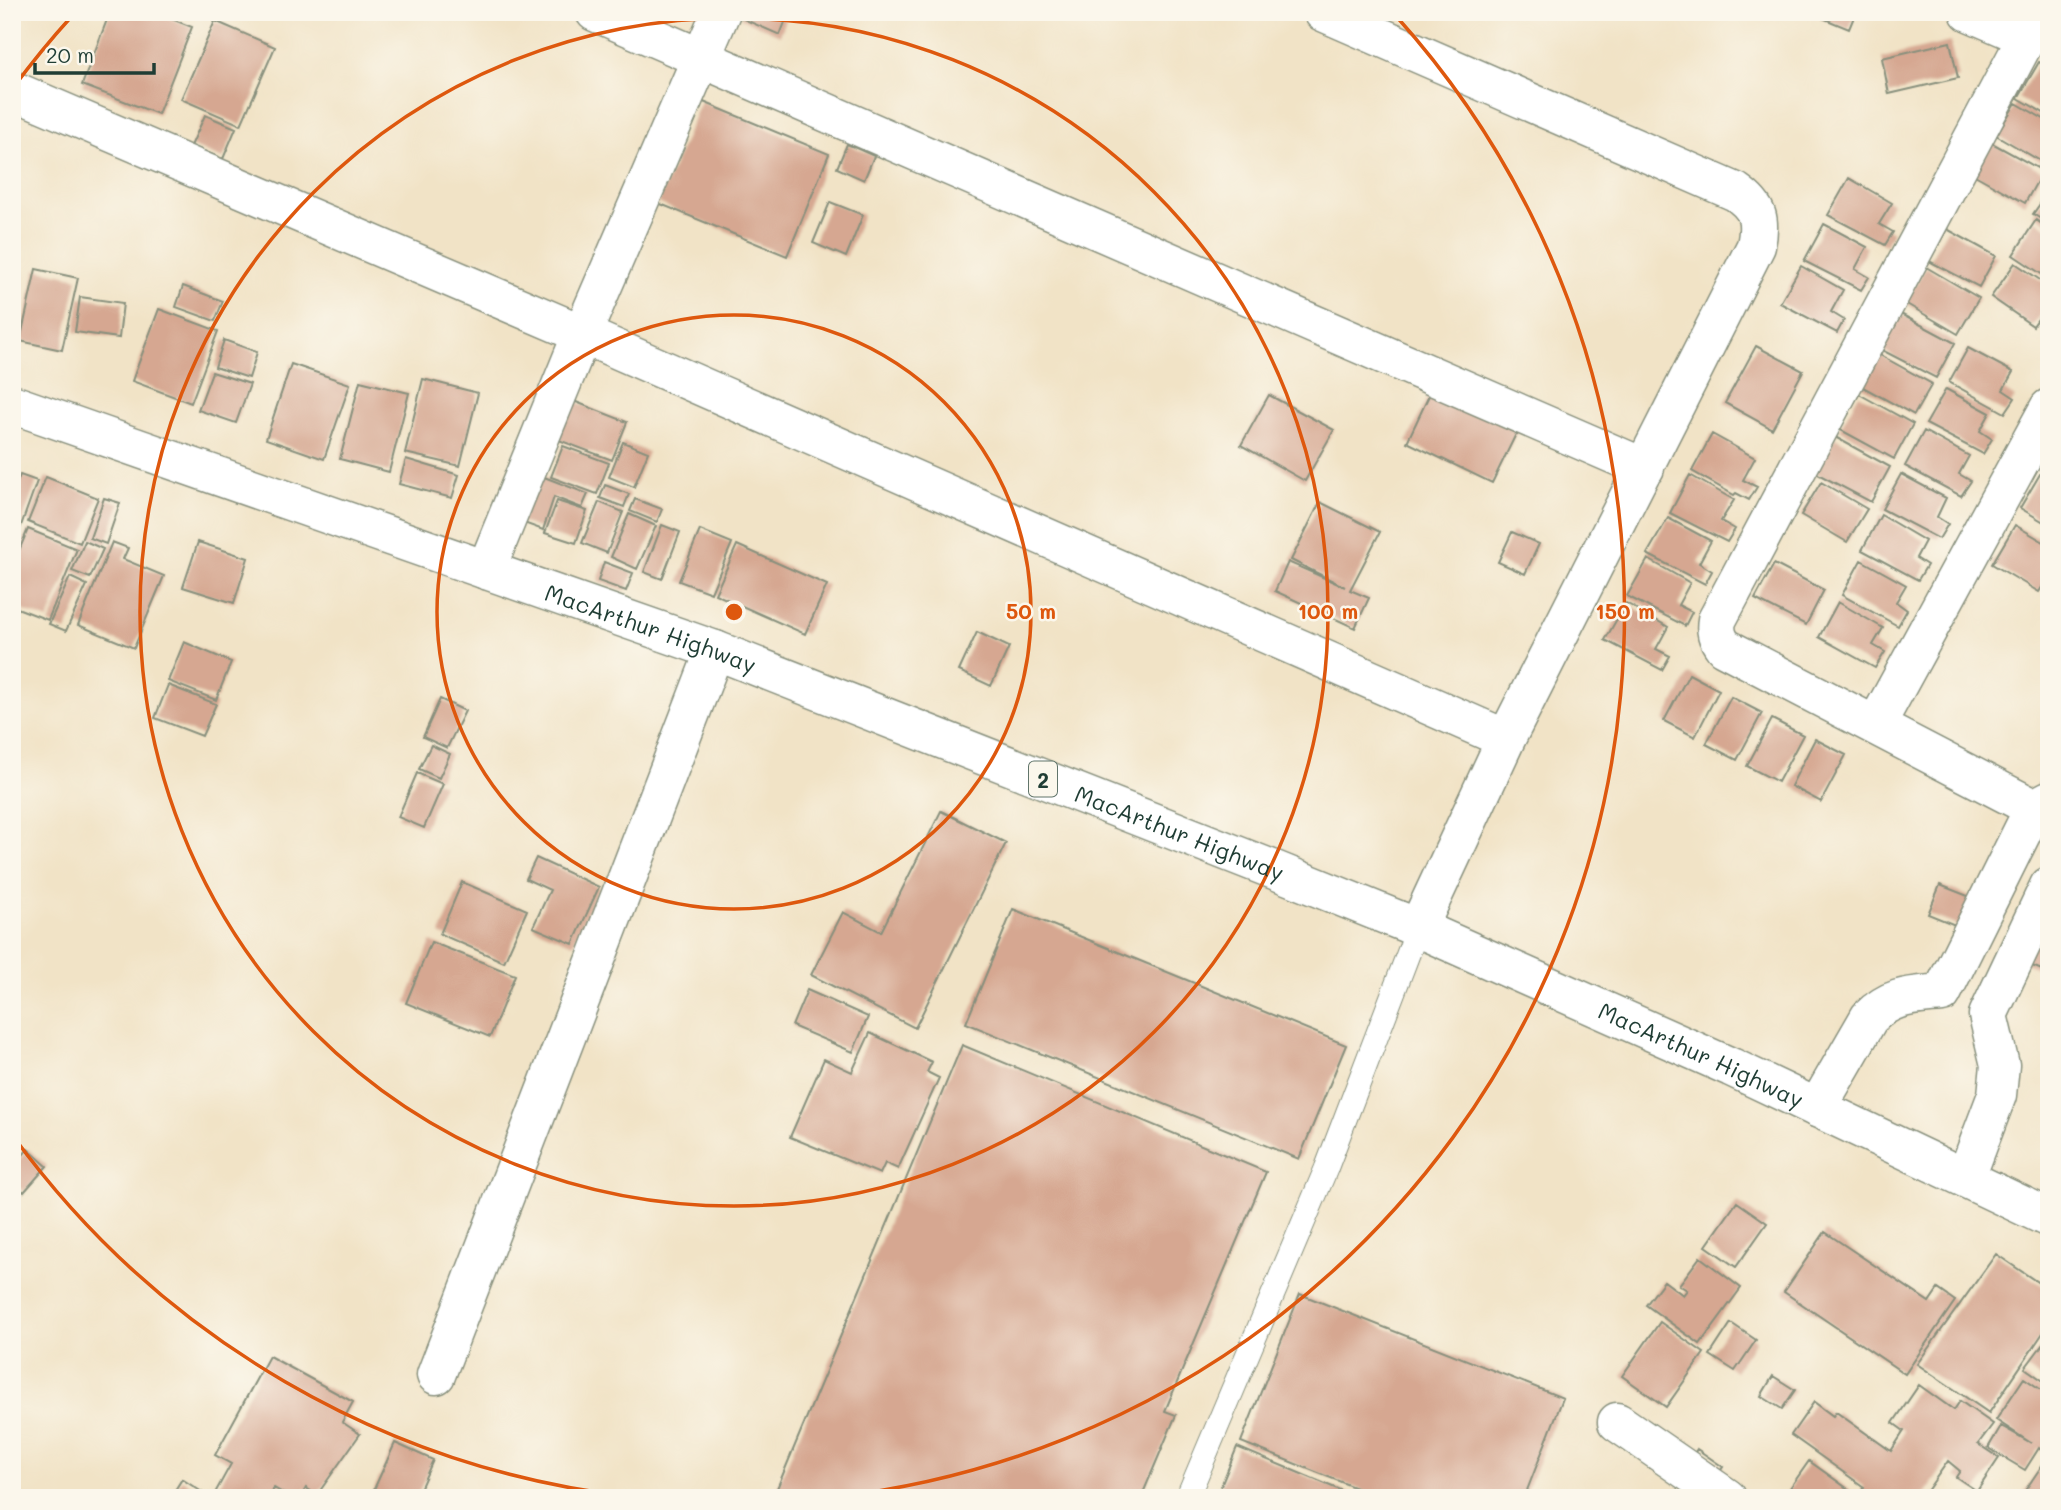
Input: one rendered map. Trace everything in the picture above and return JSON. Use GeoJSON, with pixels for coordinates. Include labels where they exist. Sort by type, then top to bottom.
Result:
{"type":"FeatureCollection","features":[{"type":"Feature","properties":{"kind":"main road"},"geometry":{"type":"LineString","coordinates":[[595,12],[1645,468]]}},
{"type":"Feature","properties":{"kind":"main road"},"geometry":{"type":"LineString","coordinates":[[486,570],[582,334],[721,12]]}},
{"type":"Feature","properties":{"kind":"main road"},"geometry":{"type":"LineString","coordinates":[[1323,12],[1736,192],[1749,201],[1757,214],[1758,222],[1756,246],[1506,739],[1418,928]]}},
{"type":"Feature","properties":{"kind":"main road"},"geometry":{"type":"LineString","coordinates":[[1942,992],[2044,808],[1724,646],[1717,635],[1717,620],[2038,35],[1969,12]]}},
{"type":"Feature","properties":{"kind":"main road"},"geometry":{"type":"LineString","coordinates":[[12,90],[582,334],[1506,739]]}},
{"type":"Feature","properties":{"kind":"main road","name":"MacArthur Highway"},"geometry":{"type":"LineString","coordinates":[[12,404],[715,650],[1418,928],[1731,1067],[2049,1217]]}},
{"type":"Feature","properties":{"kind":"main road"},"geometry":{"type":"LineString","coordinates":[[1876,725],[2049,408]]}},
{"type":"Feature","properties":{"kind":"main road"},"geometry":{"type":"LineString","coordinates":[[436,1375],[715,650]]}},
{"type":"Feature","properties":{"kind":"main road"},"geometry":{"type":"LineString","coordinates":[[1966,1177],[2000,1081],[2000,1065],[1988,1015],[2049,886]]}},
{"type":"Feature","properties":{"kind":"main road"},"geometry":{"type":"LineString","coordinates":[[1817,1108],[1869,1018],[1880,1006],[1897,998],[1942,992],[1988,1015]]}},
{"type":"Feature","properties":{"kind":"main road"},"geometry":{"type":"LineString","coordinates":[[1617,1422],[1727,1498]]}},
{"type":"Feature","properties":{"kind":"lane"},"geometry":{"type":"LineString","coordinates":[[1187,1498],[1326,1169],[1418,928]]}},
{"type":"Feature","properties":{"kind":"building"},"geometry":{"type":"Polygon","coordinates":[[[110,12],[154,12],[192,27],[158,114],[82,85],[110,12]]]}},
{"type":"Feature","properties":{"kind":"building"},"geometry":{"type":"Polygon","coordinates":[[[743,12],[789,12],[780,35],[741,18],[743,12]]]}},
{"type":"Feature","properties":{"kind":"building"},"geometry":{"type":"Polygon","coordinates":[[[1808,12],[1856,12],[1849,29],[1808,12]]]}},
{"type":"Feature","properties":{"kind":"building"},"geometry":{"type":"Polygon","coordinates":[[[215,21],[275,47],[241,125],[181,99],[215,21]]]}},
{"type":"Feature","properties":{"kind":"building"},"geometry":{"type":"Polygon","coordinates":[[[1950,42],[1958,78],[1889,94],[1882,58],[1950,42]]]}},
{"type":"Feature","properties":{"kind":"building"},"geometry":{"type":"Polygon","coordinates":[[[2039,62],[2049,67],[2049,116],[2018,98],[2039,62]]]}},
{"type":"Feature","properties":{"kind":"building"},"geometry":{"type":"Polygon","coordinates":[[[701,101],[829,154],[787,256],[658,203],[701,101]]]}},
{"type":"Feature","properties":{"kind":"building"},"geometry":{"type":"Polygon","coordinates":[[[2016,103],[2049,122],[2049,166],[1996,135],[2016,103]]]}},
{"type":"Feature","properties":{"kind":"building"},"geometry":{"type":"Polygon","coordinates":[[[205,115],[236,128],[223,159],[191,146],[205,115]]]}},
{"type":"Feature","properties":{"kind":"building"},"geometry":{"type":"Polygon","coordinates":[[[1992,143],[2043,171],[2025,203],[1973,174],[1992,143]]]}},
{"type":"Feature","properties":{"kind":"building"},"geometry":{"type":"Polygon","coordinates":[[[847,144],[874,156],[864,180],[837,168],[847,144]]]}},
{"type":"Feature","properties":{"kind":"building"},"geometry":{"type":"Polygon","coordinates":[[[1849,178],[1892,203],[1879,224],[1893,232],[1885,245],[1828,215],[1849,178]]]}},
{"type":"Feature","properties":{"kind":"building"},"geometry":{"type":"Polygon","coordinates":[[[2049,191],[2049,224],[2033,214],[2049,191]]]}},
{"type":"Feature","properties":{"kind":"building"},"geometry":{"type":"Polygon","coordinates":[[[830,202],[863,215],[846,257],[813,243],[830,202]]]}},
{"type":"Feature","properties":{"kind":"building"},"geometry":{"type":"Polygon","coordinates":[[[2036,220],[2049,229],[2049,279],[2013,255],[2036,220]]]}},
{"type":"Feature","properties":{"kind":"building"},"geometry":{"type":"Polygon","coordinates":[[[1824,224],[1867,247],[1855,269],[1869,277],[1861,290],[1804,261],[1824,224]]]}},
{"type":"Feature","properties":{"kind":"building"},"geometry":{"type":"Polygon","coordinates":[[[1947,229],[1996,256],[1979,287],[1929,261],[1947,229]]]}},
{"type":"Feature","properties":{"kind":"building"},"geometry":{"type":"Polygon","coordinates":[[[2015,263],[2049,286],[2049,303],[2033,326],[1991,297],[2015,263]]]}},
{"type":"Feature","properties":{"kind":"building"},"geometry":{"type":"Polygon","coordinates":[[[1801,266],[1843,290],[1831,312],[1844,320],[1837,333],[1780,303],[1801,266]]]}},
{"type":"Feature","properties":{"kind":"building"},"geometry":{"type":"Polygon","coordinates":[[[1926,267],[1979,298],[1958,334],[1905,303],[1926,267]]]}},
{"type":"Feature","properties":{"kind":"building"},"geometry":{"type":"Polygon","coordinates":[[[36,269],[78,278],[62,350],[20,341],[36,269]]]}},
{"type":"Feature","properties":{"kind":"building"},"geometry":{"type":"Polygon","coordinates":[[[183,286],[223,301],[215,321],[176,307],[183,286]]]}},
{"type":"Feature","properties":{"kind":"building"},"geometry":{"type":"Polygon","coordinates":[[[80,297],[123,303],[119,338],[75,332],[80,297]]]}},
{"type":"Feature","properties":{"kind":"building"},"geometry":{"type":"Polygon","coordinates":[[[159,309],[218,331],[191,403],[132,381],[159,309]]]}},
{"type":"Feature","properties":{"kind":"building"},"geometry":{"type":"Polygon","coordinates":[[[1895,311],[1955,343],[1936,378],[1876,347],[1895,311]]]}},
{"type":"Feature","properties":{"kind":"building"},"geometry":{"type":"Polygon","coordinates":[[[224,340],[257,352],[249,378],[215,367],[224,340]]]}},
{"type":"Feature","properties":{"kind":"building"},"geometry":{"type":"Polygon","coordinates":[[[1756,346],[1803,371],[1772,429],[1725,403],[1756,346]]]}},
{"type":"Feature","properties":{"kind":"building"},"geometry":{"type":"Polygon","coordinates":[[[1968,348],[2013,372],[2003,390],[2015,398],[2005,413],[1949,382],[1968,348]]]}},
{"type":"Feature","properties":{"kind":"building"},"geometry":{"type":"Polygon","coordinates":[[[1878,354],[1932,384],[1914,415],[1861,386],[1878,354]]]}},
{"type":"Feature","properties":{"kind":"building"},"geometry":{"type":"Polygon","coordinates":[[[291,364],[350,384],[324,459],[266,439],[291,364]]]}},
{"type":"Feature","properties":{"kind":"building"},"geometry":{"type":"Polygon","coordinates":[[[212,372],[250,384],[236,423],[198,410],[212,372]]]}},
{"type":"Feature","properties":{"kind":"building"},"geometry":{"type":"Polygon","coordinates":[[[423,379],[478,393],[460,466],[405,453],[423,379]]]}},
{"type":"Feature","properties":{"kind":"building"},"geometry":{"type":"Polygon","coordinates":[[[360,381],[409,393],[389,472],[340,459],[360,381]]]}},
{"type":"Feature","properties":{"kind":"building"},"geometry":{"type":"Polygon","coordinates":[[[1432,389],[1518,430],[1492,483],[1407,442],[1432,389]]]}},
{"type":"Feature","properties":{"kind":"building"},"geometry":{"type":"Polygon","coordinates":[[[1946,389],[1990,413],[1980,431],[1992,439],[1983,454],[1926,424],[1946,389]]]}},
{"type":"Feature","properties":{"kind":"building"},"geometry":{"type":"Polygon","coordinates":[[[1859,394],[1913,424],[1894,459],[1839,429],[1859,394]]]}},
{"type":"Feature","properties":{"kind":"building"},"geometry":{"type":"Polygon","coordinates":[[[1269,395],[1334,430],[1305,481],[1241,445],[1269,395]]]}},
{"type":"Feature","properties":{"kind":"building"},"geometry":{"type":"Polygon","coordinates":[[[571,400],[627,422],[612,460],[556,439],[571,400]]]}},
{"type":"Feature","properties":{"kind":"building"},"geometry":{"type":"Polygon","coordinates":[[[1924,431],[1969,456],[1959,474],[1971,481],[1961,496],[1905,466],[1924,431]]]}},
{"type":"Feature","properties":{"kind":"building"},"geometry":{"type":"Polygon","coordinates":[[[1712,434],[1755,458],[1743,480],[1757,487],[1749,500],[1736,493],[1734,495],[1692,471],[1712,434]]]}},
{"type":"Feature","properties":{"kind":"building"},"geometry":{"type":"Polygon","coordinates":[[[1835,437],[1890,467],[1871,502],[1816,473],[1835,437]]]}},
{"type":"Feature","properties":{"kind":"building"},"geometry":{"type":"Polygon","coordinates":[[[623,442],[648,452],[634,487],[609,477],[623,442]]]}},
{"type":"Feature","properties":{"kind":"building"},"geometry":{"type":"Polygon","coordinates":[[[563,446],[609,463],[597,494],[551,477],[563,446]]]}},
{"type":"Feature","properties":{"kind":"building"},"geometry":{"type":"Polygon","coordinates":[[[406,459],[459,475],[452,498],[399,484],[406,459]]]}},
{"type":"Feature","properties":{"kind":"building"},"geometry":{"type":"Polygon","coordinates":[[[2043,469],[2049,472],[2049,525],[2020,508],[2043,469]]]}},
{"type":"Feature","properties":{"kind":"building"},"geometry":{"type":"Polygon","coordinates":[[[1901,474],[1946,498],[1937,517],[1948,524],[1939,539],[1882,509],[1901,474]]]}},
{"type":"Feature","properties":{"kind":"building"},"geometry":{"type":"Polygon","coordinates":[[[20,475],[37,481],[17,537],[12,535],[12,495],[20,475]]]}},
{"type":"Feature","properties":{"kind":"building"},"geometry":{"type":"Polygon","coordinates":[[[539,475],[588,494],[582,508],[554,497],[543,530],[521,522],[539,475]]]}},
{"type":"Feature","properties":{"kind":"building"},"geometry":{"type":"Polygon","coordinates":[[[1690,475],[1734,500],[1721,521],[1735,529],[1727,542],[1670,513],[1690,475]]]}},
{"type":"Feature","properties":{"kind":"building"},"geometry":{"type":"Polygon","coordinates":[[[46,477],[98,498],[80,543],[28,522],[46,477]]]}},
{"type":"Feature","properties":{"kind":"building"},"geometry":{"type":"Polygon","coordinates":[[[1821,482],[1867,509],[1847,542],[1801,515],[1821,482]]]}},
{"type":"Feature","properties":{"kind":"building"},"geometry":{"type":"Polygon","coordinates":[[[605,485],[629,494],[624,507],[600,498],[605,485]]]}},
{"type":"Feature","properties":{"kind":"building"},"geometry":{"type":"Polygon","coordinates":[[[104,498],[120,503],[106,544],[90,538],[104,498]]]}},
{"type":"Feature","properties":{"kind":"building"},"geometry":{"type":"Polygon","coordinates":[[[635,499],[662,509],[657,522],[630,511],[635,499]]]}},
{"type":"Feature","properties":{"kind":"building"},"geometry":{"type":"Polygon","coordinates":[[[557,501],[587,511],[576,543],[545,533],[557,501]]]}},
{"type":"Feature","properties":{"kind":"building"},"geometry":{"type":"Polygon","coordinates":[[[599,502],[623,512],[607,553],[582,543],[599,502]]]}},
{"type":"Feature","properties":{"kind":"building"},"geometry":{"type":"Polygon","coordinates":[[[1320,502],[1380,532],[1350,590],[1369,598],[1355,628],[1275,591],[1288,562],[1345,587],[1291,560],[1320,502]]]}},
{"type":"Feature","properties":{"kind":"building"},"geometry":{"type":"Polygon","coordinates":[[[629,514],[656,526],[637,569],[611,557],[629,514]]]}},
{"type":"Feature","properties":{"kind":"building"},"geometry":{"type":"Polygon","coordinates":[[[1881,515],[1925,541],[1916,558],[1927,565],[1918,580],[1862,550],[1881,515]]]}},
{"type":"Feature","properties":{"kind":"building"},"geometry":{"type":"Polygon","coordinates":[[[1668,518],[1711,541],[1699,563],[1712,571],[1705,584],[1647,554],[1668,518]]]}},
{"type":"Feature","properties":{"kind":"building"},"geometry":{"type":"Polygon","coordinates":[[[662,525],[680,532],[662,579],[644,572],[662,525]]]}},
{"type":"Feature","properties":{"kind":"building"},"geometry":{"type":"Polygon","coordinates":[[[2015,525],[2049,545],[2049,576],[2039,592],[1992,564],[2015,525]]]}},
{"type":"Feature","properties":{"kind":"building"},"geometry":{"type":"Polygon","coordinates":[[[28,529],[77,549],[48,620],[12,606],[12,567],[28,529]]]}},
{"type":"Feature","properties":{"kind":"building"},"geometry":{"type":"Polygon","coordinates":[[[700,530],[732,543],[711,593],[679,581],[700,530]]]}},
{"type":"Feature","properties":{"kind":"building"},"geometry":{"type":"Polygon","coordinates":[[[1512,532],[1539,544],[1525,574],[1498,562],[1512,532]]]}},
{"type":"Feature","properties":{"kind":"building"},"geometry":{"type":"Polygon","coordinates":[[[85,541],[103,549],[90,578],[72,571],[85,541]]]}},
{"type":"Feature","properties":{"kind":"building"},"geometry":{"type":"Polygon","coordinates":[[[112,542],[128,548],[123,559],[164,576],[134,648],[78,625],[112,542]]]}},
{"type":"Feature","properties":{"kind":"building"},"geometry":{"type":"Polygon","coordinates":[[[198,542],[248,558],[234,603],[183,587],[198,542]]]}},
{"type":"Feature","properties":{"kind":"building"},"geometry":{"type":"Polygon","coordinates":[[[737,545],[827,585],[805,634],[715,594],[737,545]]]}},
{"type":"Feature","properties":{"kind":"building"},"geometry":{"type":"Polygon","coordinates":[[[1648,559],[1690,583],[1678,605],[1692,612],[1685,626],[1627,596],[1648,559]]]}},
{"type":"Feature","properties":{"kind":"building"},"geometry":{"type":"Polygon","coordinates":[[[1861,560],[1906,585],[1896,602],[1907,610],[1898,626],[1842,595],[1861,560]]]}},
{"type":"Feature","properties":{"kind":"building"},"geometry":{"type":"Polygon","coordinates":[[[604,562],[633,573],[626,591],[598,581],[604,562]]]}},
{"type":"Feature","properties":{"kind":"building"},"geometry":{"type":"Polygon","coordinates":[[[1774,564],[1824,590],[1806,625],[1755,599],[1774,564]]]}},
{"type":"Feature","properties":{"kind":"building"},"geometry":{"type":"Polygon","coordinates":[[[70,577],[87,585],[66,631],[49,624],[70,577]]]}},
{"type":"Feature","properties":{"kind":"building"},"geometry":{"type":"Polygon","coordinates":[[[1838,602],[1883,628],[1873,645],[1885,652],[1875,668],[1819,637],[1838,602]]]}},
{"type":"Feature","properties":{"kind":"building"},"geometry":{"type":"Polygon","coordinates":[[[1626,603],[1668,627],[1656,649],[1670,656],[1662,670],[1605,640],[1626,603]]]}},
{"type":"Feature","properties":{"kind":"building"},"geometry":{"type":"Polygon","coordinates":[[[977,632],[1009,647],[991,686],[959,671],[977,632]]]}},
{"type":"Feature","properties":{"kind":"building"},"geometry":{"type":"Polygon","coordinates":[[[184,642],[231,662],[216,700],[168,681],[184,642]]]}},
{"type":"Feature","properties":{"kind":"building"},"geometry":{"type":"Polygon","coordinates":[[[1689,674],[1719,690],[1695,737],[1664,721],[1689,674]]]}},
{"type":"Feature","properties":{"kind":"building"},"geometry":{"type":"Polygon","coordinates":[[[168,685],[216,704],[202,736],[155,718],[168,685]]]}},
{"type":"Feature","properties":{"kind":"building"},"geometry":{"type":"Polygon","coordinates":[[[1731,697],[1762,713],[1737,760],[1706,744],[1731,697]]]}},
{"type":"Feature","properties":{"kind":"building"},"geometry":{"type":"Polygon","coordinates":[[[440,699],[465,711],[447,748],[423,737],[440,699]]]}},
{"type":"Feature","properties":{"kind":"building"},"geometry":{"type":"Polygon","coordinates":[[[1772,719],[1803,735],[1778,782],[1747,766],[1772,719]]]}},
{"type":"Feature","properties":{"kind":"building"},"geometry":{"type":"Polygon","coordinates":[[[1815,739],[1846,755],[1821,802],[1791,786],[1815,739]]]}},
{"type":"Feature","properties":{"kind":"building"},"geometry":{"type":"Polygon","coordinates":[[[431,745],[450,754],[439,778],[419,769],[431,745]]]}},
{"type":"Feature","properties":{"kind":"building"},"geometry":{"type":"Polygon","coordinates":[[[417,773],[443,784],[424,828],[398,817],[417,773]]]}},
{"type":"Feature","properties":{"kind":"building"},"geometry":{"type":"Polygon","coordinates":[[[941,811],[1006,843],[915,1028],[811,975],[843,912],[881,932],[941,811]]]}},
{"type":"Feature","properties":{"kind":"building"},"geometry":{"type":"Polygon","coordinates":[[[536,858],[599,887],[573,944],[533,927],[550,890],[526,879],[536,858]]]}},
{"type":"Feature","properties":{"kind":"building"},"geometry":{"type":"Polygon","coordinates":[[[462,882],[527,910],[504,962],[440,934],[462,882]]]}},
{"type":"Feature","properties":{"kind":"building"},"geometry":{"type":"Polygon","coordinates":[[[1940,885],[1973,898],[1960,927],[1928,914],[1940,885]]]}},
{"type":"Feature","properties":{"kind":"building"},"geometry":{"type":"Polygon","coordinates":[[[1013,909],[1346,1045],[1299,1159],[966,1023],[1013,909]]]}},
{"type":"Feature","properties":{"kind":"building"},"geometry":{"type":"Polygon","coordinates":[[[2035,939],[2049,945],[2049,973],[2025,963],[2035,939]]]}},
{"type":"Feature","properties":{"kind":"building"},"geometry":{"type":"Polygon","coordinates":[[[431,942],[515,975],[490,1037],[406,1003],[431,942]]]}},
{"type":"Feature","properties":{"kind":"building"},"geometry":{"type":"Polygon","coordinates":[[[807,990],[868,1017],[853,1052],[792,1026],[807,990]]]}},
{"type":"Feature","properties":{"kind":"building"},"geometry":{"type":"Polygon","coordinates":[[[870,1033],[932,1062],[927,1072],[939,1078],[898,1169],[885,1163],[880,1174],[790,1137],[824,1059],[852,1072],[870,1033]]]}},
{"type":"Feature","properties":{"kind":"building"},"geometry":{"type":"Polygon","coordinates":[[[962,1045],[1266,1172],[1165,1411],[1176,1415],[1141,1498],[773,1498],[962,1045]]]}},
{"type":"Feature","properties":{"kind":"building"},"geometry":{"type":"Polygon","coordinates":[[[28,1149],[47,1166],[24,1192],[12,1182],[12,1168],[28,1149]]]}},
{"type":"Feature","properties":{"kind":"building"},"geometry":{"type":"Polygon","coordinates":[[[1737,1202],[1767,1223],[1736,1267],[1706,1246],[1737,1202]]]}},
{"type":"Feature","properties":{"kind":"building"},"geometry":{"type":"Polygon","coordinates":[[[1825,1232],[1929,1302],[1938,1289],[1955,1301],[1905,1374],[1784,1292],[1825,1232]]]}},
{"type":"Feature","properties":{"kind":"building"},"geometry":{"type":"Polygon","coordinates":[[[1996,1254],[2049,1290],[2049,1324],[1989,1413],[1917,1364],[1996,1254]]]}},
{"type":"Feature","properties":{"kind":"building"},"geometry":{"type":"Polygon","coordinates":[[[1700,1257],[1741,1288],[1700,1344],[1646,1305],[1664,1281],[1683,1295],[1687,1290],[1679,1285],[1700,1257]]]}},
{"type":"Feature","properties":{"kind":"building"},"geometry":{"type":"Polygon","coordinates":[[[1300,1294],[1563,1398],[1524,1498],[1381,1498],[1241,1442],[1300,1294]]]}},
{"type":"Feature","properties":{"kind":"building"},"geometry":{"type":"Polygon","coordinates":[[[1660,1322],[1704,1353],[1666,1407],[1622,1376],[1660,1322]]]}},
{"type":"Feature","properties":{"kind":"building"},"geometry":{"type":"Polygon","coordinates":[[[1731,1323],[1756,1340],[1735,1371],[1710,1355],[1731,1323]]]}},
{"type":"Feature","properties":{"kind":"building"},"geometry":{"type":"Polygon","coordinates":[[[2049,1336],[2049,1385],[2025,1368],[2049,1336]]]}},
{"type":"Feature","properties":{"kind":"building"},"geometry":{"type":"Polygon","coordinates":[[[269,1356],[353,1402],[342,1422],[360,1434],[317,1495],[306,1488],[300,1498],[291,1498],[274,1488],[269,1498],[224,1498],[215,1493],[231,1464],[215,1455],[269,1356]]]}},
{"type":"Feature","properties":{"kind":"building"},"geometry":{"type":"Polygon","coordinates":[[[1773,1376],[1795,1390],[1782,1409],[1761,1396],[1773,1376]]]}},
{"type":"Feature","properties":{"kind":"building"},"geometry":{"type":"Polygon","coordinates":[[[2024,1378],[2049,1395],[2049,1444],[2044,1452],[2039,1448],[2025,1470],[1988,1448],[2001,1426],[2031,1443],[1996,1420],[2024,1378]]]}},
{"type":"Feature","properties":{"kind":"building"},"geometry":{"type":"Polygon","coordinates":[[[1919,1385],[1954,1410],[1960,1401],[1993,1424],[1978,1444],[1999,1458],[1977,1491],[1956,1477],[1960,1471],[1948,1461],[1922,1498],[1783,1498],[1809,1461],[1858,1496],[1864,1487],[1791,1435],[1814,1402],[1833,1416],[1836,1412],[1891,1451],[1904,1431],[1893,1423],[1919,1385]]]}},
{"type":"Feature","properties":{"kind":"building"},"geometry":{"type":"Polygon","coordinates":[[[395,1443],[433,1460],[416,1498],[370,1498],[395,1443]]]}},
{"type":"Feature","properties":{"kind":"building"},"geometry":{"type":"Polygon","coordinates":[[[1237,1447],[1359,1498],[1216,1498],[1237,1447]]]}},
{"type":"Feature","properties":{"kind":"building"},"geometry":{"type":"Polygon","coordinates":[[[1697,1449],[1723,1467],[1713,1481],[1688,1463],[1697,1449]]]}},
{"type":"Feature","properties":{"kind":"building"},"geometry":{"type":"Polygon","coordinates":[[[2049,1456],[2049,1498],[2020,1498],[2045,1461],[2049,1456]]]}},
{"type":"Feature","properties":{"kind":"building"},"geometry":{"type":"Polygon","coordinates":[[[182,1479],[211,1498],[170,1498],[182,1479]]]}}]}
